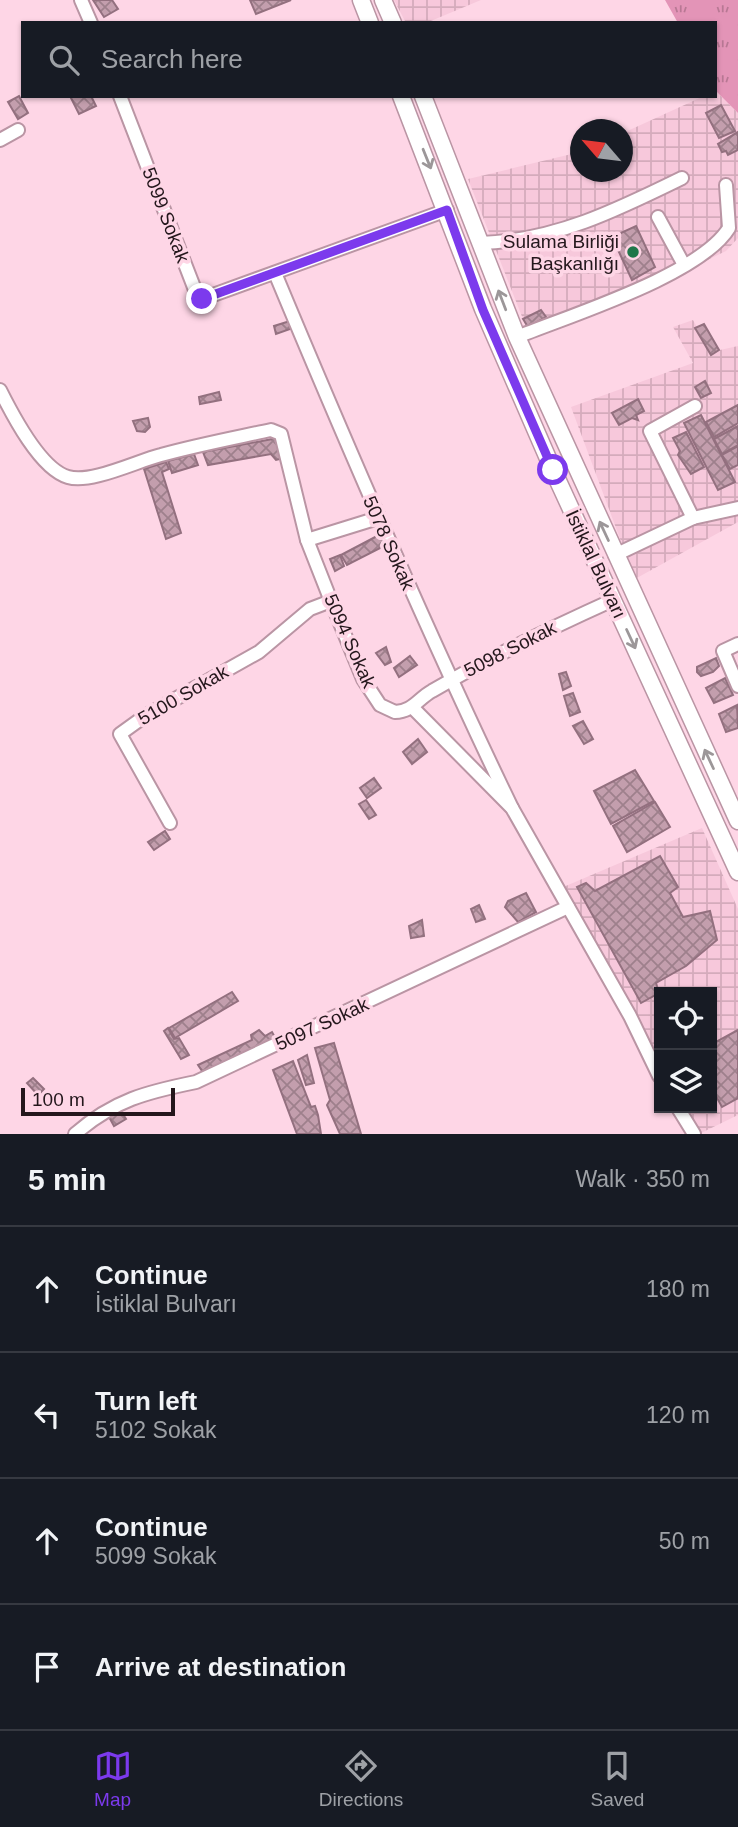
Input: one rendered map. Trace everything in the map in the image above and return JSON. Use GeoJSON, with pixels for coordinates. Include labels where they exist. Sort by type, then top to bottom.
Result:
{"type":"FeatureCollection","features":[{"type":"Feature","properties":{"kind":"main road"},"geometry":{"type":"LineString","coordinates":[[361,0],[369,21]]}},
{"type":"Feature","properties":{"kind":"main road"},"geometry":{"type":"LineString","coordinates":[[383,0],[392,21]]}},
{"type":"Feature","properties":{"kind":"main road","name":"İstiklal Bulvarı"},"geometry":{"type":"LineString","coordinates":[[402,98],[447,210],[483,310],[738,872]]}},
{"type":"Feature","properties":{"kind":"main road","name":"İstiklal Bulvarı"},"geometry":{"type":"LineString","coordinates":[[424,98],[517,337],[738,821]]}},
{"type":"Feature","properties":{"kind":"street"},"geometry":{"type":"LineString","coordinates":[[81,0],[90,21]]}},
{"type":"Feature","properties":{"kind":"street","name":"5099 Sokak"},"geometry":{"type":"LineString","coordinates":[[121,98],[197,295],[208,299],[447,210]]}},
{"type":"Feature","properties":{"kind":"street"},"geometry":{"type":"LineString","coordinates":[[0,140],[18,130]]}},
{"type":"Feature","properties":{"kind":"street"},"geometry":{"type":"LineString","coordinates":[[481,243],[517,240],[555,232],[681,178]]}},
{"type":"Feature","properties":{"kind":"street"},"geometry":{"type":"LineString","coordinates":[[517,337],[650,283],[709,251],[729,228],[726,185]]}},
{"type":"Feature","properties":{"kind":"street"},"geometry":{"type":"LineString","coordinates":[[658,217],[684,265]]}},
{"type":"Feature","properties":{"kind":"street","name":"5078 Sokak"},"geometry":{"type":"LineString","coordinates":[[275,273],[378,518],[450,680],[512,808]]}},
{"type":"Feature","properties":{"kind":"street","name":"5094 Sokak"},"geometry":{"type":"LineString","coordinates":[[0,390],[30,443],[56,470],[70,478],[86,478],[162,454],[277,430],[284,437],[307,540],[363,679],[380,705],[396,712],[412,707]]}},
{"type":"Feature","properties":{"kind":"street"},"geometry":{"type":"LineString","coordinates":[[693,518],[650,431],[695,406]]}},
{"type":"Feature","properties":{"kind":"street"},"geometry":{"type":"LineString","coordinates":[[615,555],[693,518],[738,508]]}},
{"type":"Feature","properties":{"kind":"street"},"geometry":{"type":"LineString","coordinates":[[307,540],[378,518]]}},
{"type":"Feature","properties":{"kind":"street","name":"5098 Sokak"},"geometry":{"type":"LineString","coordinates":[[412,707],[450,680],[613,600]]}},
{"type":"Feature","properties":{"kind":"street","name":"5100 Sokak"},"geometry":{"type":"LineString","coordinates":[[170,823],[120,734],[259,652],[310,610],[331,601]]}},
{"type":"Feature","properties":{"kind":"street"},"geometry":{"type":"LineString","coordinates":[[738,644],[723,651],[738,686]]}},
{"type":"Feature","properties":{"kind":"street"},"geometry":{"type":"LineString","coordinates":[[412,707],[512,808],[630,1016],[654,1066]]}},
{"type":"Feature","properties":{"kind":"street","name":"5097 Sokak"},"geometry":{"type":"LineString","coordinates":[[75,1134],[89,1122],[142,1093],[196,1082],[568,907]]}},
{"type":"Feature","properties":{"kind":"street"},"geometry":{"type":"LineString","coordinates":[[681,1113],[694,1134]]}},
{"type":"Feature","properties":{"kind":"shaded area"},"geometry":{"type":"Polygon","coordinates":[[[394,0],[481,0],[431,21],[405,21],[394,0]]]}},
{"type":"Feature","properties":{"kind":"shaded area"},"geometry":{"type":"Polygon","coordinates":[[[717,92],[738,113],[738,238],[726,251],[666,280],[530,337],[468,179],[570,154],[570,182],[633,182],[633,128],[700,98],[717,98],[717,92]]]}},
{"type":"Feature","properties":{"kind":"shaded area"},"geometry":{"type":"Polygon","coordinates":[[[693,320],[711,352],[738,346],[738,522],[635,579],[571,407],[693,363],[673,327],[693,320]]]}},
{"type":"Feature","properties":{"kind":"shaded area"},"geometry":{"type":"Polygon","coordinates":[[[702,828],[738,909],[738,1115],[699,1134],[687,1113],[717,1113],[717,987],[654,987],[654,1054],[561,888],[702,828]]]}},
{"type":"Feature","properties":{"kind":"green space"},"geometry":{"type":"Polygon","coordinates":[[[665,0],[738,0],[738,113],[717,92],[717,21],[677,21],[665,0]]]}},
{"type":"Feature","properties":{"kind":"building"},"geometry":{"type":"Polygon","coordinates":[[[93,0],[112,0],[118,9],[104,17],[93,0]]]}},
{"type":"Feature","properties":{"kind":"building"},"geometry":{"type":"Polygon","coordinates":[[[250,0],[291,0],[256,14],[250,0]]]}},
{"type":"Feature","properties":{"kind":"building"},"geometry":{"type":"Polygon","coordinates":[[[19,96],[28,113],[18,119],[8,102],[19,96]]]}},
{"type":"Feature","properties":{"kind":"building"},"geometry":{"type":"Polygon","coordinates":[[[71,98],[92,98],[96,106],[79,114],[71,98]]]}},
{"type":"Feature","properties":{"kind":"building"},"geometry":{"type":"Polygon","coordinates":[[[721,105],[735,131],[719,138],[706,113],[721,105]]]}},
{"type":"Feature","properties":{"kind":"building"},"geometry":{"type":"Polygon","coordinates":[[[738,132],[738,150],[728,155],[726,151],[722,152],[718,144],[738,132]]]}},
{"type":"Feature","properties":{"kind":"building","name":"Sulama Birliği Başkanlığı"},"geometry":{"type":"Polygon","coordinates":[[[636,226],[655,267],[632,280],[612,237],[636,226]]]}},
{"type":"Feature","properties":{"kind":"building"},"geometry":{"type":"Polygon","coordinates":[[[541,310],[546,317],[528,327],[523,319],[541,310]]]}},
{"type":"Feature","properties":{"kind":"building"},"geometry":{"type":"Polygon","coordinates":[[[290,321],[293,328],[276,334],[274,326],[290,321]]]}},
{"type":"Feature","properties":{"kind":"building"},"geometry":{"type":"Polygon","coordinates":[[[704,324],[719,350],[711,355],[695,328],[704,324]]]}},
{"type":"Feature","properties":{"kind":"building"},"geometry":{"type":"Polygon","coordinates":[[[705,381],[711,393],[701,398],[695,387],[705,381]]]}},
{"type":"Feature","properties":{"kind":"building"},"geometry":{"type":"Polygon","coordinates":[[[219,392],[221,400],[200,404],[199,397],[219,392]]]}},
{"type":"Feature","properties":{"kind":"building"},"geometry":{"type":"Polygon","coordinates":[[[638,399],[644,411],[636,415],[638,420],[632,418],[619,425],[612,413],[638,399]]]}},
{"type":"Feature","properties":{"kind":"building"},"geometry":{"type":"Polygon","coordinates":[[[738,405],[738,423],[714,437],[706,422],[738,405]]]}},
{"type":"Feature","properties":{"kind":"building"},"geometry":{"type":"Polygon","coordinates":[[[701,415],[735,482],[718,490],[684,423],[701,415]]]}},
{"type":"Feature","properties":{"kind":"building"},"geometry":{"type":"Polygon","coordinates":[[[148,418],[150,427],[145,432],[137,431],[133,421],[148,418]]]}},
{"type":"Feature","properties":{"kind":"building"},"geometry":{"type":"Polygon","coordinates":[[[738,426],[738,445],[722,454],[714,439],[738,426]]]}},
{"type":"Feature","properties":{"kind":"building"},"geometry":{"type":"Polygon","coordinates":[[[686,432],[704,467],[691,474],[678,455],[680,451],[673,438],[686,432]]]}},
{"type":"Feature","properties":{"kind":"building"},"geometry":{"type":"Polygon","coordinates":[[[278,438],[284,458],[276,460],[271,454],[208,465],[203,452],[278,438]]]}},
{"type":"Feature","properties":{"kind":"building"},"geometry":{"type":"Polygon","coordinates":[[[738,446],[738,465],[730,469],[722,455],[738,446]]]}},
{"type":"Feature","properties":{"kind":"building"},"geometry":{"type":"Polygon","coordinates":[[[194,454],[198,465],[172,473],[168,461],[194,454]]]}},
{"type":"Feature","properties":{"kind":"building"},"geometry":{"type":"Polygon","coordinates":[[[166,462],[169,469],[162,472],[181,533],[166,539],[144,469],[166,462]]]}},
{"type":"Feature","properties":{"kind":"building"},"geometry":{"type":"Polygon","coordinates":[[[381,534],[386,545],[347,565],[341,555],[381,534]]]}},
{"type":"Feature","properties":{"kind":"building"},"geometry":{"type":"Polygon","coordinates":[[[340,555],[344,566],[335,571],[330,559],[340,555]]]}},
{"type":"Feature","properties":{"kind":"building"},"geometry":{"type":"Polygon","coordinates":[[[386,647],[391,662],[385,665],[376,653],[386,647]]]}},
{"type":"Feature","properties":{"kind":"building"},"geometry":{"type":"Polygon","coordinates":[[[410,656],[417,665],[399,677],[394,668],[410,656]]]}},
{"type":"Feature","properties":{"kind":"building"},"geometry":{"type":"Polygon","coordinates":[[[716,658],[719,666],[713,672],[701,676],[697,672],[697,667],[716,658]]]}},
{"type":"Feature","properties":{"kind":"building"},"geometry":{"type":"Polygon","coordinates":[[[566,672],[571,686],[563,690],[559,674],[566,672]]]}},
{"type":"Feature","properties":{"kind":"building"},"geometry":{"type":"Polygon","coordinates":[[[725,678],[733,695],[714,703],[706,688],[725,678]]]}},
{"type":"Feature","properties":{"kind":"building"},"geometry":{"type":"Polygon","coordinates":[[[573,693],[580,712],[570,716],[564,696],[573,693]]]}},
{"type":"Feature","properties":{"kind":"building"},"geometry":{"type":"Polygon","coordinates":[[[737,705],[738,728],[726,732],[719,714],[737,705]]]}},
{"type":"Feature","properties":{"kind":"building"},"geometry":{"type":"Polygon","coordinates":[[[583,721],[593,739],[584,744],[573,726],[583,721]]]}},
{"type":"Feature","properties":{"kind":"building"},"geometry":{"type":"Polygon","coordinates":[[[418,739],[427,752],[412,764],[403,752],[418,739]]]}},
{"type":"Feature","properties":{"kind":"building"},"geometry":{"type":"Polygon","coordinates":[[[635,770],[654,801],[611,824],[594,791],[635,770]]]}},
{"type":"Feature","properties":{"kind":"building"},"geometry":{"type":"Polygon","coordinates":[[[374,778],[381,788],[367,798],[360,788],[374,778]]]}},
{"type":"Feature","properties":{"kind":"building"},"geometry":{"type":"Polygon","coordinates":[[[366,800],[376,815],[369,819],[359,804],[366,800]]]}},
{"type":"Feature","properties":{"kind":"building"},"geometry":{"type":"Polygon","coordinates":[[[655,802],[670,827],[627,852],[613,826],[655,802]]]}},
{"type":"Feature","properties":{"kind":"building"},"geometry":{"type":"Polygon","coordinates":[[[165,831],[170,839],[154,850],[148,842],[165,831]]]}},
{"type":"Feature","properties":{"kind":"building"},"geometry":{"type":"Polygon","coordinates":[[[660,856],[678,887],[670,893],[683,917],[710,911],[717,940],[686,966],[656,983],[654,996],[641,1003],[577,887],[586,883],[595,891],[660,856]]]}},
{"type":"Feature","properties":{"kind":"building"},"geometry":{"type":"Polygon","coordinates":[[[526,893],[536,912],[518,922],[505,907],[508,901],[526,893]]]}},
{"type":"Feature","properties":{"kind":"building"},"geometry":{"type":"Polygon","coordinates":[[[479,905],[485,919],[476,922],[471,909],[479,905]]]}},
{"type":"Feature","properties":{"kind":"building"},"geometry":{"type":"Polygon","coordinates":[[[422,920],[424,936],[411,938],[409,926],[422,920]]]}},
{"type":"Feature","properties":{"kind":"building"},"geometry":{"type":"Polygon","coordinates":[[[232,992],[238,1001],[175,1038],[169,1028],[232,992]]]}},
{"type":"Feature","properties":{"kind":"building"},"geometry":{"type":"Polygon","coordinates":[[[168,1028],[174,1039],[179,1038],[189,1055],[181,1059],[164,1031],[168,1028]]]}},
{"type":"Feature","properties":{"kind":"building"},"geometry":{"type":"Polygon","coordinates":[[[259,1030],[265,1036],[272,1032],[276,1039],[204,1074],[198,1065],[252,1040],[251,1035],[259,1030]]]}},
{"type":"Feature","properties":{"kind":"building"},"geometry":{"type":"Polygon","coordinates":[[[738,1030],[738,1098],[722,1107],[717,1098],[717,1041],[738,1030]]]}},
{"type":"Feature","properties":{"kind":"building"},"geometry":{"type":"Polygon","coordinates":[[[334,1043],[361,1134],[340,1134],[327,1105],[330,1100],[315,1048],[334,1043]]]}},
{"type":"Feature","properties":{"kind":"building"},"geometry":{"type":"Polygon","coordinates":[[[307,1055],[314,1083],[306,1085],[298,1060],[307,1055]]]}},
{"type":"Feature","properties":{"kind":"building"},"geometry":{"type":"Polygon","coordinates":[[[293,1061],[311,1107],[315,1106],[321,1134],[297,1134],[273,1070],[293,1061]]]}},
{"type":"Feature","properties":{"kind":"building"},"geometry":{"type":"Polygon","coordinates":[[[33,1078],[44,1089],[38,1095],[27,1083],[33,1078]]]}},
{"type":"Feature","properties":{"kind":"building"},"geometry":{"type":"Polygon","coordinates":[[[121,1111],[126,1119],[114,1126],[109,1117],[121,1111]]]}},
{"type":"Feature","properties":{"kind":"place","name":"Sulama Birliği Başkanlığı"},"geometry":{"type":"Point","coordinates":[633,252]}},
{"type":"Feature","properties":{"kind":"route"},"geometry":{"type":"LineString","coordinates":[[202,299],[447,210],[483,310],[553,470]]}}]}
